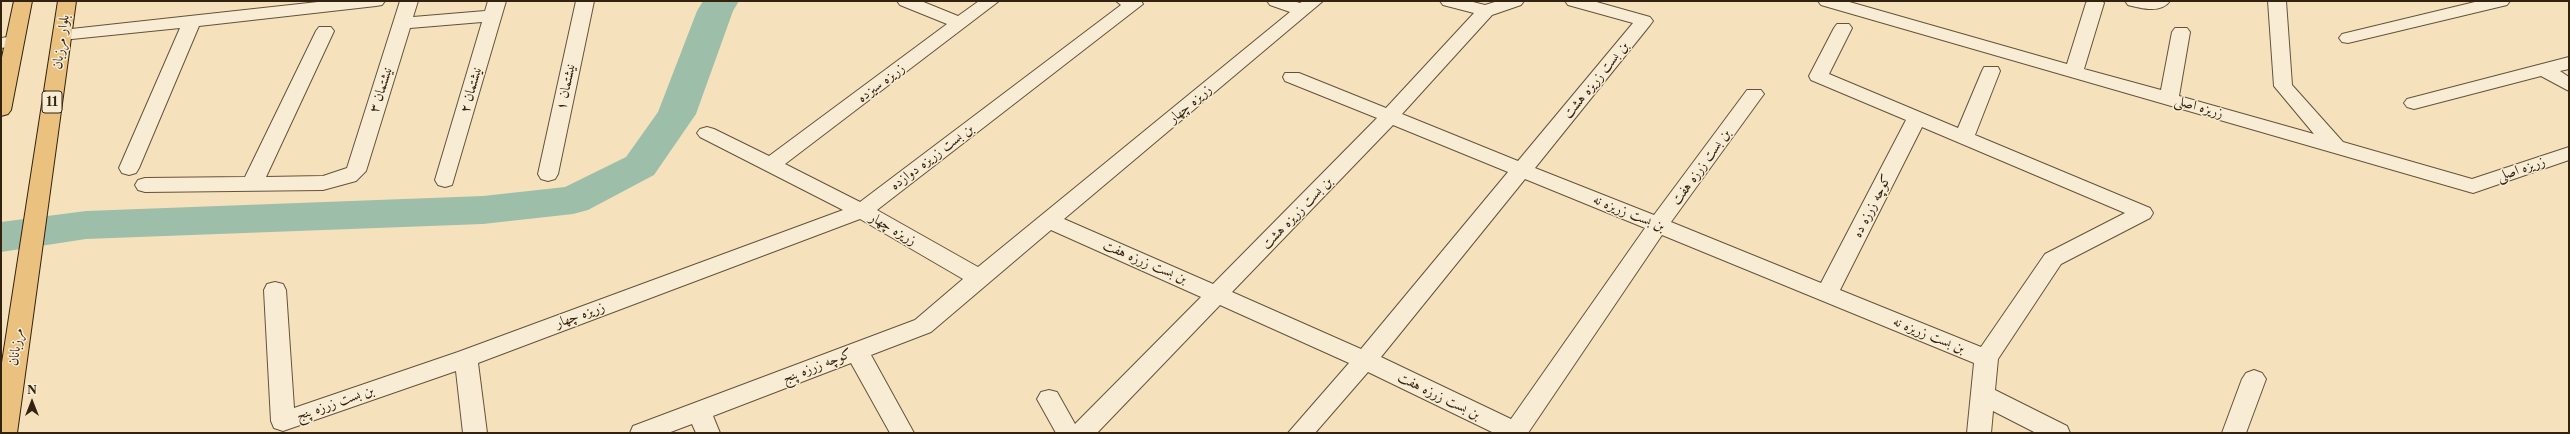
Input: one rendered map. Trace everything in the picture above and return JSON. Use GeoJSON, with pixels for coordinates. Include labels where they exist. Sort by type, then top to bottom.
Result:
{"type":"FeatureCollection","features":[{"type":"Feature","properties":{"kind":"main road"},"geometry":{"type":"LineString","coordinates":[[1,110],[8,42],[23,1]]}},
{"type":"Feature","properties":{"kind":"main road","name":"بلوار مرزبان"},"geometry":{"type":"LineString","coordinates":[[29,262],[67,1]]}},
{"type":"Feature","properties":{"kind":"main road","name":"مرزبانان"},"geometry":{"type":"LineString","coordinates":[[4,433],[29,262]]}},
{"type":"Feature","properties":{"kind":"street"},"geometry":{"type":"LineString","coordinates":[[62,35],[376,1]]}},
{"type":"Feature","properties":{"kind":"street","name":"نيشتمان ۳"},"geometry":{"type":"LineString","coordinates":[[252,184],[324,184],[349,176],[356,170],[410,1]]}},
{"type":"Feature","properties":{"kind":"street","name":"نيشتمان ۱"},"geometry":{"type":"LineString","coordinates":[[548,174],[584,1]]}},
{"type":"Feature","properties":{"kind":"street"},"geometry":{"type":"LineString","coordinates":[[906,1],[960,23]]}},
{"type":"Feature","properties":{"kind":"street","name":"زریزه سیزده"},"geometry":{"type":"LineString","coordinates":[[771,165],[990,1]]}},
{"type":"Feature","properties":{"kind":"street","name":"بن بست زریزه دوازده"},"geometry":{"type":"LineString","coordinates":[[862,211],[1134,4],[1125,1]]}},
{"type":"Feature","properties":{"kind":"street"},"geometry":{"type":"LineString","coordinates":[[1276,1],[1309,5]]}},
{"type":"Feature","properties":{"kind":"street"},"geometry":{"type":"LineString","coordinates":[[1448,1],[1486,11]]}},
{"type":"Feature","properties":{"kind":"street","name":"بن بست زریزه هشت"},"geometry":{"type":"LineString","coordinates":[[1082,433],[1219,294],[1390,116],[1486,11],[1515,1]]}},
{"type":"Feature","properties":{"kind":"street","name":"بن بست زریزه هشت"},"geometry":{"type":"LineString","coordinates":[[1300,433],[1365,360],[1644,20],[1574,1]]}},
{"type":"Feature","properties":{"kind":"street","name":"زریزه اصلی"},"geometry":{"type":"LineString","coordinates":[[1827,1],[1858,5],[2169,99],[2473,186],[2569,153]]}},
{"type":"Feature","properties":{"kind":"street"},"geometry":{"type":"LineString","coordinates":[[2134,1],[2150,4],[2161,1]]}},
{"type":"Feature","properties":{"kind":"street"},"geometry":{"type":"LineString","coordinates":[[2277,1],[2283,86],[2336,147]]}},
{"type":"Feature","properties":{"kind":"street"},"geometry":{"type":"LineString","coordinates":[[2348,38],[2501,1]]}},
{"type":"Feature","properties":{"kind":"street"},"geometry":{"type":"LineString","coordinates":[[2074,71],[2095,3]]}},
{"type":"Feature","properties":{"kind":"street","name":"زریزه چهار"},"geometry":{"type":"LineString","coordinates":[[466,358],[862,211],[979,278],[1050,221],[1309,5]]}},
{"type":"Feature","properties":{"kind":"street"},"geometry":{"type":"LineString","coordinates":[[402,23],[495,9]]}},
{"type":"Feature","properties":{"kind":"street","name":"نيشتمان ۲"},"geometry":{"type":"LineString","coordinates":[[445,180],[495,9]]}},
{"type":"Feature","properties":{"kind":"street"},"geometry":{"type":"LineString","coordinates":[[129,168],[192,20]]}},
{"type":"Feature","properties":{"kind":"street"},"geometry":{"type":"LineString","coordinates":[[1843,28],[1818,76],[2142,213],[2052,259],[1986,358],[1979,433]]}},
{"type":"Feature","properties":{"kind":"street"},"geometry":{"type":"LineString","coordinates":[[145,185],[252,184],[325,31]]}},
{"type":"Feature","properties":{"kind":"street"},"geometry":{"type":"LineString","coordinates":[[2169,99],[2181,32]]}},
{"type":"Feature","properties":{"kind":"street"},"geometry":{"type":"LineString","coordinates":[[2414,103],[2569,63]]}},
{"type":"Feature","properties":{"kind":"street"},"geometry":{"type":"LineString","coordinates":[[2543,70],[2569,85]]}},
{"type":"Feature","properties":{"kind":"street"},"geometry":{"type":"LineString","coordinates":[[1964,138],[1991,71]]}},
{"type":"Feature","properties":{"kind":"street","name":"بن بست زریزه نه"},"geometry":{"type":"LineString","coordinates":[[1292,77],[1986,358]]}},
{"type":"Feature","properties":{"kind":"street","name":"بن بست زرزه هفت"},"geometry":{"type":"LineString","coordinates":[[1050,221],[1219,294],[1365,360],[1516,433],[1658,225],[1754,94]]}},
{"type":"Feature","properties":{"kind":"street","name":"کوچه زرزه ده"},"geometry":{"type":"LineString","coordinates":[[1827,294],[1917,118]]}},
{"type":"Feature","properties":{"kind":"street"},"geometry":{"type":"LineString","coordinates":[[707,133],[862,211]]}},
{"type":"Feature","properties":{"kind":"street","name":"کوچه زرزه پنج"},"geometry":{"type":"LineString","coordinates":[[642,433],[856,350],[923,326],[979,278]]}},
{"type":"Feature","properties":{"kind":"street","name":"بن بست زرزه پنج"},"geometry":{"type":"LineString","coordinates":[[275,290],[284,427],[466,358]]}},
{"type":"Feature","properties":{"kind":"street"},"geometry":{"type":"LineString","coordinates":[[856,350],[902,433]]}},
{"type":"Feature","properties":{"kind":"street"},"geometry":{"type":"LineString","coordinates":[[466,358],[475,433]]}},
{"type":"Feature","properties":{"kind":"street"},"geometry":{"type":"LineString","coordinates":[[2234,433],[2254,378]]}},
{"type":"Feature","properties":{"kind":"street"},"geometry":{"type":"LineString","coordinates":[[1983,395],[2058,433]]}},
{"type":"Feature","properties":{"kind":"street"},"geometry":{"type":"LineString","coordinates":[[1049,399],[1068,433]]}},
{"type":"Feature","properties":{"kind":"street"},"geometry":{"type":"LineString","coordinates":[[699,411],[708,433]]}},
{"type":"Feature","properties":{"kind":"waterway"},"geometry":{"type":"LineString","coordinates":[[1,237],[86,225],[483,210],[573,200],[640,166],[677,114],[715,11],[721,1]]}}]}
